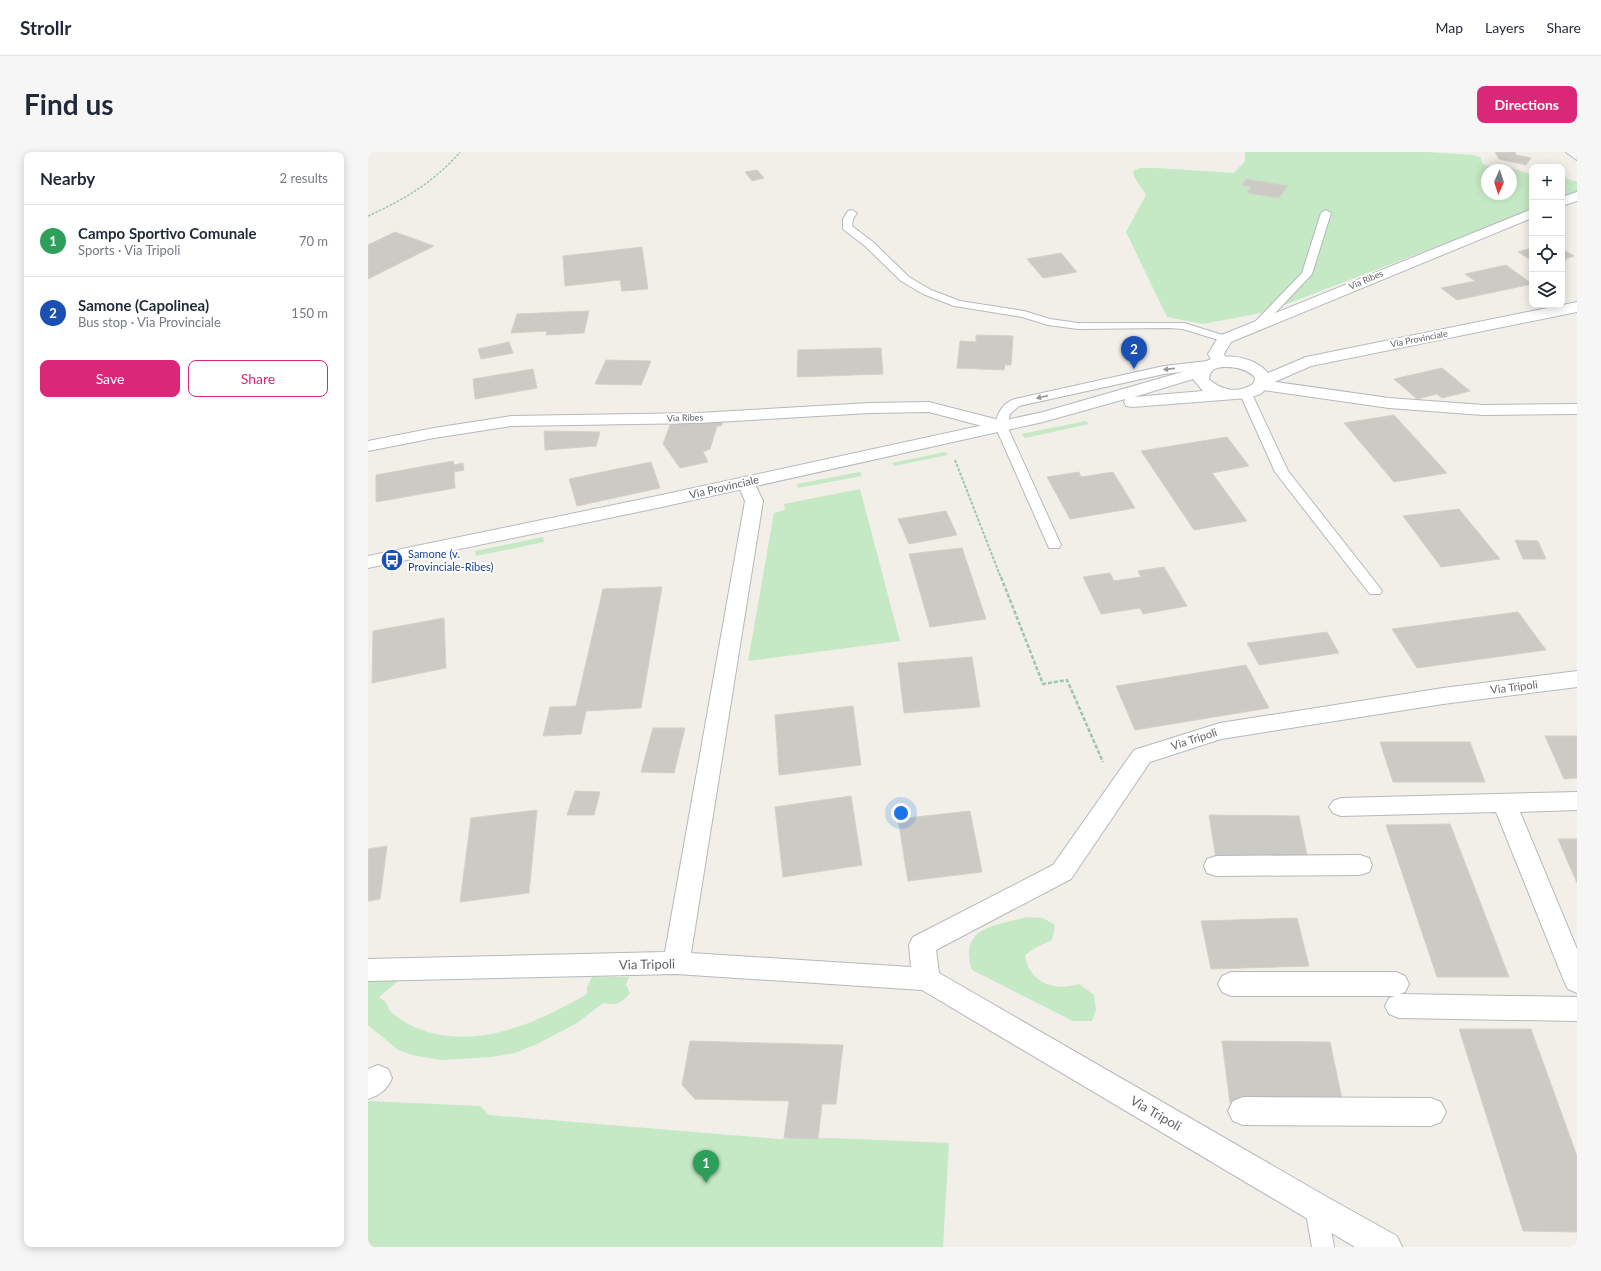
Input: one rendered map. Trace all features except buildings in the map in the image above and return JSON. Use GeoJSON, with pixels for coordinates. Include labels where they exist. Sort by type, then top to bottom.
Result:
{"type":"FeatureCollection","features":[{"type":"Feature","properties":{"kind":"street"},"geometry":{"type":"LineString","coordinates":[[1565,201],[1577,196]]}},
{"type":"Feature","properties":{"kind":"street","name":"Via Ribes"},"geometry":{"type":"LineString","coordinates":[[1225,339],[1410,261],[1529,214]]}},
{"type":"Feature","properties":{"kind":"street","name":"Via Provinciale"},"geometry":{"type":"LineString","coordinates":[[1079,408],[1225,394],[1246,394],[1253,392],[1263,383],[1306,362],[1577,307]]}},
{"type":"Feature","properties":{"kind":"street"},"geometry":{"type":"LineString","coordinates":[[1225,339],[1201,380],[1204,384],[1225,394]]}},
{"type":"Feature","properties":{"kind":"street"},"geometry":{"type":"LineString","coordinates":[[1210,366],[1230,362],[1247,365],[1280,365],[1306,362]]}},
{"type":"Feature","properties":{"kind":"street"},"geometry":{"type":"LineString","coordinates":[[1247,365],[1258,371],[1263,377],[1263,383],[1389,402],[1484,410],[1577,409]]}},
{"type":"Feature","properties":{"kind":"street","name":"Via Provinciale"},"geometry":{"type":"LineString","coordinates":[[368,562],[746,482],[1079,408],[1210,366]]}},
{"type":"Feature","properties":{"kind":"street","name":"Via Ribes"},"geometry":{"type":"LineString","coordinates":[[368,446],[434,433],[511,421],[698,418],[870,408],[929,407],[1001,426]]}},
{"type":"Feature","properties":{"kind":"street"},"geometry":{"type":"LineString","coordinates":[[676,963],[754,501],[746,482]]}},
{"type":"Feature","properties":{"kind":"street","name":"Via Tripoli"},"geometry":{"type":"LineString","coordinates":[[926,979],[922,945],[1062,872],[1142,756],[1220,731],[1443,696],[1577,679]]}},
{"type":"Feature","properties":{"kind":"street"},"geometry":{"type":"LineString","coordinates":[[1342,807],[1577,801]]}},
{"type":"Feature","properties":{"kind":"street"},"geometry":{"type":"LineString","coordinates":[[1505,804],[1577,981]]}},
{"type":"Feature","properties":{"kind":"street"},"geometry":{"type":"LineString","coordinates":[[1216,866],[1360,865]]}},
{"type":"Feature","properties":{"kind":"street","name":"Via Tripoli"},"geometry":{"type":"LineString","coordinates":[[368,970],[676,963],[926,979],[1316,1208],[1386,1247]]}},
{"type":"Feature","properties":{"kind":"street"},"geometry":{"type":"LineString","coordinates":[[1230,984],[1577,1009]]}},
{"type":"Feature","properties":{"kind":"street"},"geometry":{"type":"LineString","coordinates":[[1242,1111],[1431,1112]]}},
{"type":"Feature","properties":{"kind":"lane"},"geometry":{"type":"LineString","coordinates":[[1571,152],[1577,157]]}},
{"type":"Feature","properties":{"kind":"lane"},"geometry":{"type":"LineString","coordinates":[[852,213],[848,219],[847,227],[869,244],[905,279],[942,299],[977,308],[1024,314],[1048,322],[1078,326],[1105,327],[1168,325],[1184,326],[1225,339]]}},
{"type":"Feature","properties":{"kind":"lane"},"geometry":{"type":"LineString","coordinates":[[1256,327],[1307,274],[1326,213]]}},
{"type":"Feature","properties":{"kind":"lane"},"geometry":{"type":"LineString","coordinates":[[1054,545],[1001,426],[1004,413],[1015,403],[1164,370],[1210,366]]}},
{"type":"Feature","properties":{"kind":"lane"},"geometry":{"type":"LineString","coordinates":[[1246,394],[1282,472],[1375,591]]}},
{"type":"Feature","properties":{"kind":"lane"},"geometry":{"type":"LineString","coordinates":[[1316,1208],[1323,1247]]}},
{"type":"Feature","properties":{"kind":"path"},"geometry":{"type":"LineString","coordinates":[[368,216],[414,195],[441,173],[460,152]]}},
{"type":"Feature","properties":{"kind":"path"},"geometry":{"type":"LineString","coordinates":[[946,438],[1043,684],[1067,680],[1117,793]]}},
{"type":"Feature","properties":{"kind":"green space"},"geometry":{"type":"Polygon","coordinates":[[[1245,152],[1427,152],[1472,155],[1480,157],[1483,164],[1481,164],[1481,200],[1517,200],[1517,170],[1529,174],[1529,211],[1266,312],[1203,324],[1167,317],[1126,232],[1146,195],[1136,180],[1133,171],[1140,168],[1156,168],[1234,173],[1245,161],[1245,152]]]}},
{"type":"Feature","properties":{"kind":"green space"},"geometry":{"type":"Polygon","coordinates":[[[1565,178],[1577,182],[1577,193],[1565,198],[1565,178]]]}},
{"type":"Feature","properties":{"kind":"green space"},"geometry":{"type":"Polygon","coordinates":[[[1086,421],[1089,424],[1025,438],[1022,434],[1086,421]]]}},
{"type":"Feature","properties":{"kind":"green space"},"geometry":{"type":"Polygon","coordinates":[[[945,452],[948,455],[894,466],[892,463],[945,452]]]}},
{"type":"Feature","properties":{"kind":"green space"},"geometry":{"type":"Polygon","coordinates":[[[860,472],[862,476],[798,488],[797,484],[860,472]]]}},
{"type":"Feature","properties":{"kind":"green space"},"geometry":{"type":"Polygon","coordinates":[[[860,489],[900,641],[748,661],[774,513],[785,510],[784,504],[860,489]]]}},
{"type":"Feature","properties":{"kind":"green space"},"geometry":{"type":"Polygon","coordinates":[[[543,537],[544,542],[476,556],[475,551],[543,537]]]}},
{"type":"Feature","properties":{"kind":"green space"},"geometry":{"type":"Polygon","coordinates":[[[1027,917],[1043,918],[1055,925],[1052,940],[1035,948],[1025,955],[1027,965],[1038,979],[1044,983],[1061,987],[1079,984],[1094,995],[1096,1010],[1092,1021],[1073,1021],[972,970],[969,956],[970,945],[975,937],[982,931],[992,926],[1027,917]]]}},
{"type":"Feature","properties":{"kind":"green space"},"geometry":{"type":"Polygon","coordinates":[[[592,977],[629,977],[626,985],[630,993],[618,1003],[603,1003],[577,1023],[537,1044],[515,1053],[491,1057],[441,1060],[412,1055],[398,1050],[368,1025],[368,980],[398,981],[379,997],[384,1000],[390,1011],[402,1021],[433,1033],[456,1037],[479,1036],[502,1032],[546,1016],[587,994],[587,987],[592,977]]]}},
{"type":"Feature","properties":{"kind":"green space"},"geometry":{"type":"Polygon","coordinates":[[[368,1101],[480,1106],[489,1115],[779,1139],[832,1138],[949,1143],[943,1247],[368,1247],[368,1101]]]}},
{"type":"Feature","properties":{"kind":"place","name":"Samone (Capolinea)"},"geometry":{"type":"Point","coordinates":[1134,369]}},
{"type":"Feature","properties":{"kind":"place","name":"Samone (v. Provinciale-Ribes)"},"geometry":{"type":"Point","coordinates":[392,560]}},
{"type":"Feature","properties":{"kind":"place","name":"Campo Sportivo Comunale"},"geometry":{"type":"Point","coordinates":[706,1183]}}]}
